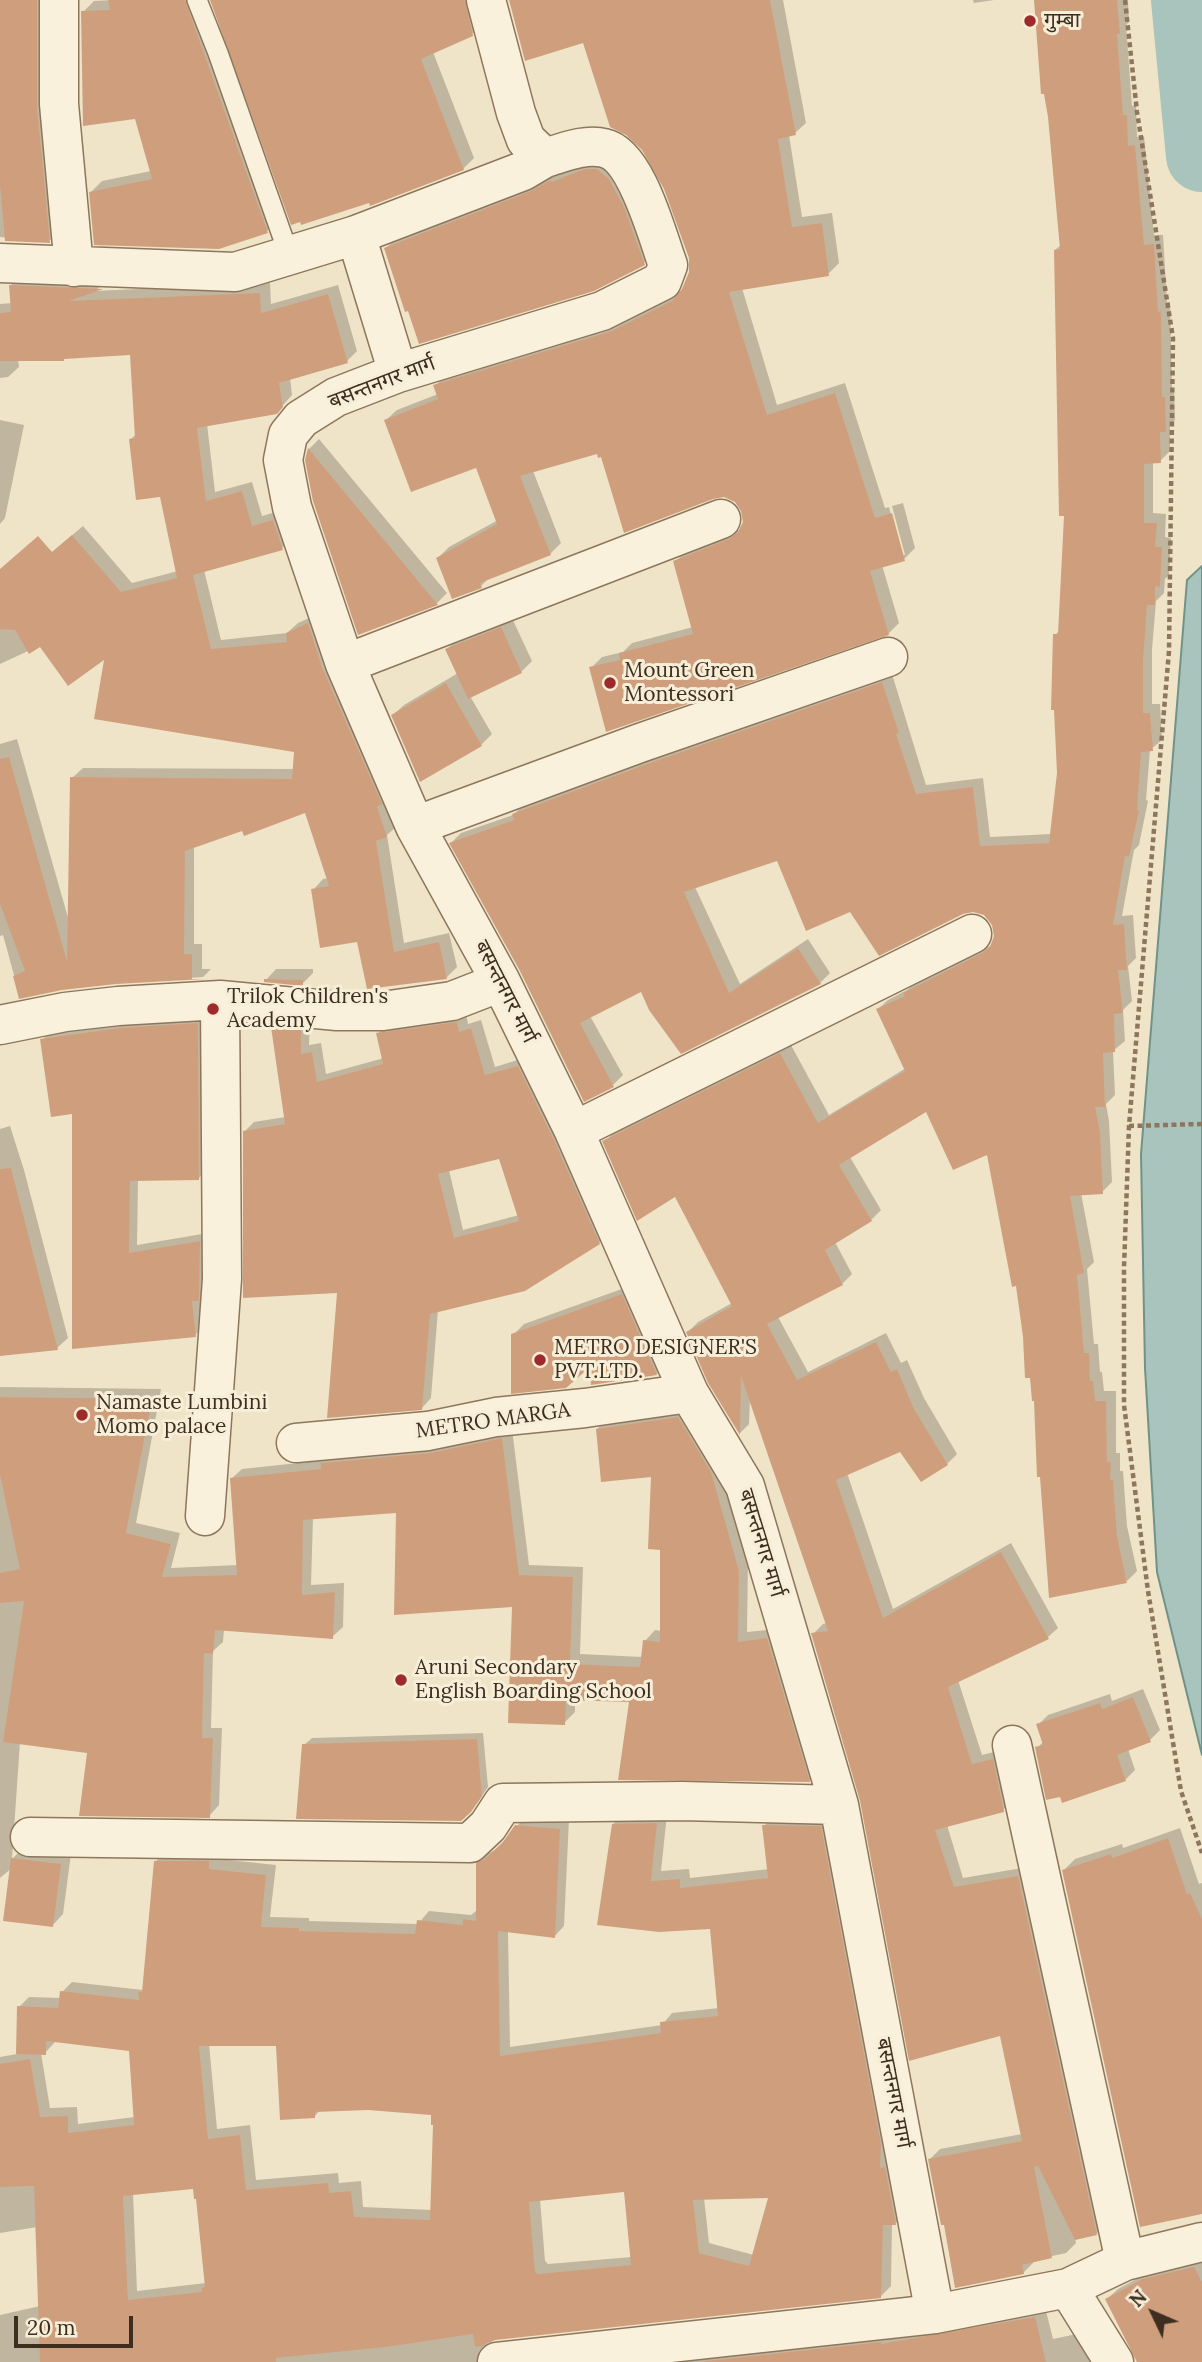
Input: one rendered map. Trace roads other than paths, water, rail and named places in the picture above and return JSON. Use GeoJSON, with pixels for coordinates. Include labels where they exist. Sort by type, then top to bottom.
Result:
{"type":"FeatureCollection","features":[{"type":"Feature","properties":{"kind":"street"},"geometry":{"type":"LineString","coordinates":[[59,0],[59,104],[74,267]]}},
{"type":"Feature","properties":{"kind":"street"},"geometry":{"type":"LineString","coordinates":[[486,0],[516,113],[526,139],[545,158]]}},
{"type":"Feature","properties":{"kind":"street","name":"बसन्तनगर मार्ग"},"geometry":{"type":"LineString","coordinates":[[0,263],[235,272],[356,235],[523,171],[545,158],[582,148],[605,148],[621,158],[634,175],[668,265],[662,281],[602,311],[398,373],[336,397],[301,419],[288,435],[283,460],[292,507],[345,664],[415,826],[501,982],[574,1131],[689,1393],[745,1486],[839,1805],[935,2314]]}},
{"type":"Feature","properties":{"kind":"street"},"geometry":{"type":"LineString","coordinates":[[356,235],[398,373]]}},
{"type":"Feature","properties":{"kind":"street"},"geometry":{"type":"LineString","coordinates":[[345,664],[721,519]]}},
{"type":"Feature","properties":{"kind":"street"},"geometry":{"type":"LineString","coordinates":[[415,826],[640,743],[888,657]]}},
{"type":"Feature","properties":{"kind":"street"},"geometry":{"type":"LineString","coordinates":[[574,1131],[972,934]]}},
{"type":"Feature","properties":{"kind":"street"},"geometry":{"type":"LineString","coordinates":[[0,1025],[65,1012],[220,1000],[337,1011],[383,1012],[452,1001],[501,982]]}},
{"type":"Feature","properties":{"kind":"street"},"geometry":{"type":"LineString","coordinates":[[205,1516],[222,1279],[220,1000]]}},
{"type":"Feature","properties":{"kind":"street","name":"METRO MARGA"},"geometry":{"type":"LineString","coordinates":[[296,1443],[428,1431],[496,1418],[689,1393]]}},
{"type":"Feature","properties":{"kind":"street"},"geometry":{"type":"LineString","coordinates":[[1012,1745],[1125,2260]]}},
{"type":"Feature","properties":{"kind":"street"},"geometry":{"type":"LineString","coordinates":[[30,1837],[470,1843],[488,1826],[503,1803],[682,1801],[839,1805]]}},
{"type":"Feature","properties":{"kind":"street"},"geometry":{"type":"LineString","coordinates":[[497,2362],[602,2356],[935,2314],[1068,2288],[1125,2260],[1202,2242]]}},
{"type":"Feature","properties":{"kind":"street"},"geometry":{"type":"LineString","coordinates":[[1068,2288],[1114,2362]]}},
{"type":"Feature","properties":{"kind":"lane"},"geometry":{"type":"LineString","coordinates":[[197,0],[289,255]]}},
{"type":"Feature","properties":{"kind":"water"},"geometry":{"type":"Polygon","coordinates":[[[1202,566],[1202,1755],[1157,1572],[1145,1368],[1141,1154],[1187,580],[1202,566]]]}},
{"type":"Feature","properties":{"kind":"waterway"},"geometry":{"type":"LineString","coordinates":[[1187,0],[1202,156]]}},
{"type":"Feature","properties":{"kind":"place","name":"गुम्बा"},"geometry":{"type":"Point","coordinates":[1030,21]}},
{"type":"Feature","properties":{"kind":"place","name":"Mount Green Montessori"},"geometry":{"type":"Point","coordinates":[610,683]}},
{"type":"Feature","properties":{"kind":"place","name":"Trilok Children's Academy"},"geometry":{"type":"Point","coordinates":[213,1009]}},
{"type":"Feature","properties":{"kind":"place","name":"METRO DESIGNER'S PVT.LTD."},"geometry":{"type":"Point","coordinates":[540,1360]}},
{"type":"Feature","properties":{"kind":"place","name":"Namaste Lumbini Momo palace"},"geometry":{"type":"Point","coordinates":[82,1415]}},
{"type":"Feature","properties":{"kind":"place","name":"Aruni Secondary English Boarding School"},"geometry":{"type":"Point","coordinates":[401,1680]}}]}
